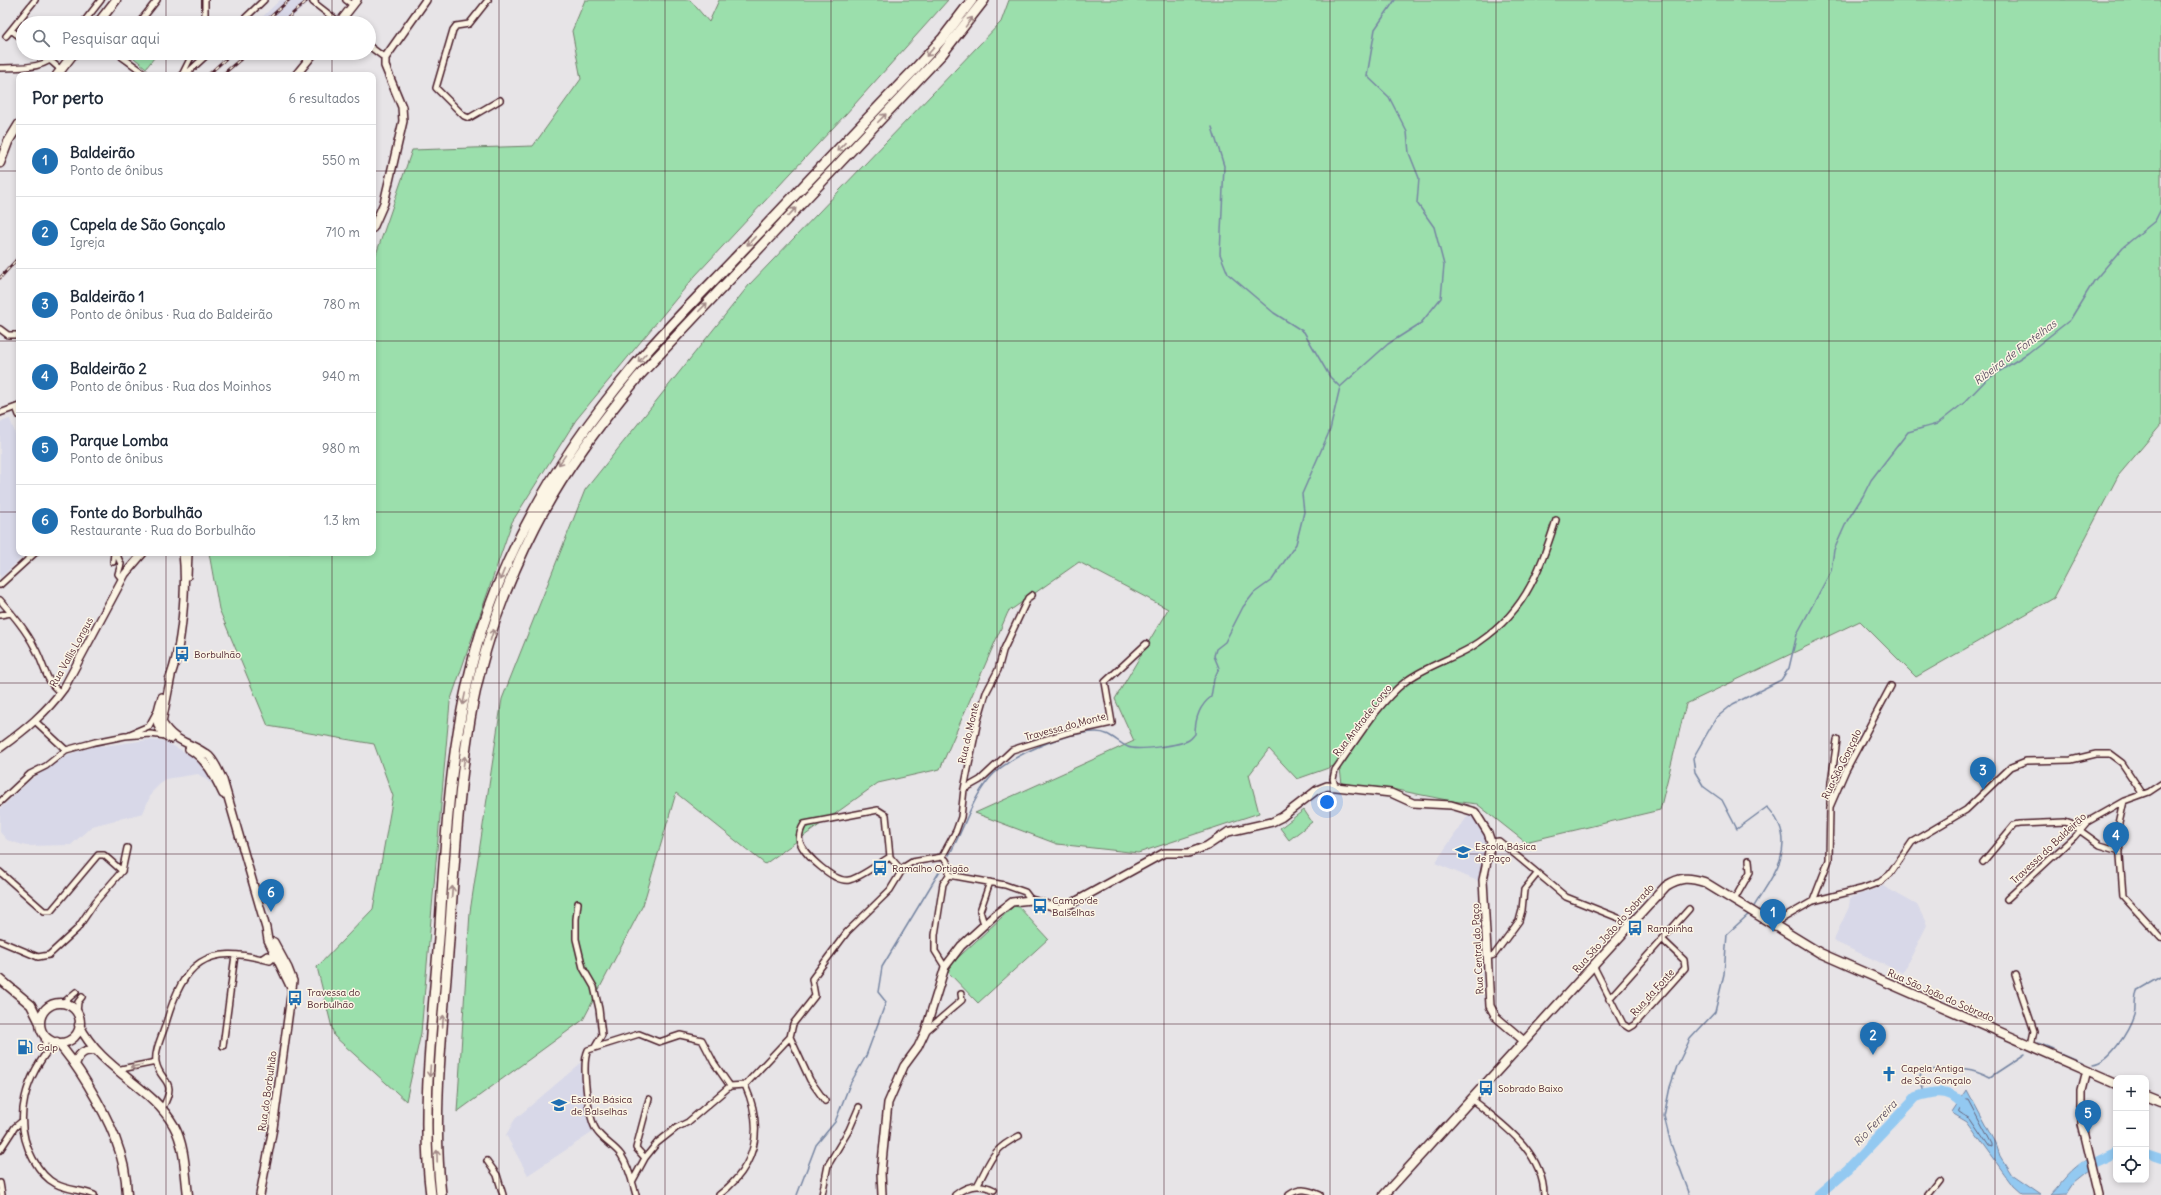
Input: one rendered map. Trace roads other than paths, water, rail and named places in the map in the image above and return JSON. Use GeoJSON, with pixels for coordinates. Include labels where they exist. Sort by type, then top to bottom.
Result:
{"type":"FeatureCollection","features":[{"type":"Feature","properties":{"kind":"highway"},"geometry":{"type":"LineString","coordinates":[[431,1195],[428,1169],[427,1113],[445,846],[453,768],[463,704],[482,632],[494,596],[521,533],[557,468],[589,423],[632,368],[914,70],[943,38],[972,0]]}},
{"type":"Feature","properties":{"kind":"highway"},"geometry":{"type":"LineString","coordinates":[[441,1195],[437,1137],[440,1060],[456,838],[463,769],[471,718],[481,670],[494,628],[516,568],[536,526],[567,471],[596,429],[638,377],[937,60],[961,33],[984,0]]}},
{"type":"Feature","properties":{"kind":"main road"},"geometry":{"type":"LineString","coordinates":[[103,16],[116,0]]}},
{"type":"Feature","properties":{"kind":"main road"},"geometry":{"type":"LineString","coordinates":[[59,72],[68,60]]}},
{"type":"Feature","properties":{"kind":"main road"},"geometry":{"type":"LineString","coordinates":[[0,163],[8,142],[16,129]]}},
{"type":"Feature","properties":{"kind":"main road","name":"Rua São João do Sobrado"},"geometry":{"type":"LineString","coordinates":[[1384,1195],[1631,923],[1666,886],[1676,879],[1693,878],[1704,882],[1820,953],[2113,1082]]}},
{"type":"Feature","properties":{"kind":"main road"},"geometry":{"type":"LineString","coordinates":[[0,979],[31,1005],[44,1035],[56,1042],[77,1066],[115,1135],[125,1171],[127,1195]]}},
{"type":"Feature","properties":{"kind":"main road"},"geometry":{"type":"LineString","coordinates":[[31,1005],[50,1006],[63,1003],[70,1006],[77,1013],[79,1025],[89,1044],[116,1070],[162,1109],[175,1127],[181,1143],[188,1195]]}},
{"type":"Feature","properties":{"kind":"main road"},"geometry":{"type":"LineString","coordinates":[[40,1024],[42,1014],[50,1006]]}},
{"type":"Feature","properties":{"kind":"main road"},"geometry":{"type":"LineString","coordinates":[[77,1066],[71,1039],[79,1025]]}},
{"type":"Feature","properties":{"kind":"main road"},"geometry":{"type":"LineString","coordinates":[[56,1042],[71,1039],[89,1044]]}},
{"type":"Feature","properties":{"kind":"main road"},"geometry":{"type":"LineString","coordinates":[[77,1066],[83,1052],[96,1050]]}},
{"type":"Feature","properties":{"kind":"main road"},"geometry":{"type":"LineString","coordinates":[[2149,1097],[2159,1100]]}},
{"type":"Feature","properties":{"kind":"street"},"geometry":{"type":"LineString","coordinates":[[23,16],[35,0]]}},
{"type":"Feature","properties":{"kind":"street"},"geometry":{"type":"LineString","coordinates":[[88,16],[101,0]]}},
{"type":"Feature","properties":{"kind":"street"},"geometry":{"type":"LineString","coordinates":[[144,16],[157,0]]}},
{"type":"Feature","properties":{"kind":"street"},"geometry":{"type":"LineString","coordinates":[[204,16],[205,0]]}},
{"type":"Feature","properties":{"kind":"street"},"geometry":{"type":"LineString","coordinates":[[247,16],[264,0]]}},
{"type":"Feature","properties":{"kind":"street"},"geometry":{"type":"LineString","coordinates":[[345,16],[355,3],[346,0]]}},
{"type":"Feature","properties":{"kind":"street"},"geometry":{"type":"LineString","coordinates":[[376,221],[384,203],[403,121],[402,107],[385,66],[385,58],[426,0]]}},
{"type":"Feature","properties":{"kind":"street"},"geometry":{"type":"LineString","coordinates":[[488,0],[469,24],[456,26],[453,30],[436,88],[464,116],[469,118],[500,100]]}},
{"type":"Feature","properties":{"kind":"street"},"geometry":{"type":"LineString","coordinates":[[314,1],[331,16]]}},
{"type":"Feature","properties":{"kind":"street"},"geometry":{"type":"LineString","coordinates":[[6,36],[16,25]]}},
{"type":"Feature","properties":{"kind":"street"},"geometry":{"type":"LineString","coordinates":[[12,30],[16,33]]}},
{"type":"Feature","properties":{"kind":"street"},"geometry":{"type":"LineString","coordinates":[[376,51],[385,58]]}},
{"type":"Feature","properties":{"kind":"street"},"geometry":{"type":"LineString","coordinates":[[126,60],[142,72]]}},
{"type":"Feature","properties":{"kind":"street"},"geometry":{"type":"LineString","coordinates":[[184,72],[190,60]]}},
{"type":"Feature","properties":{"kind":"street"},"geometry":{"type":"LineString","coordinates":[[188,72],[201,60]]}},
{"type":"Feature","properties":{"kind":"street"},"geometry":{"type":"LineString","coordinates":[[298,72],[308,60]]}},
{"type":"Feature","properties":{"kind":"street"},"geometry":{"type":"LineString","coordinates":[[0,68],[44,65],[52,61],[59,72]]}},
{"type":"Feature","properties":{"kind":"street"},"geometry":{"type":"LineString","coordinates":[[0,329],[8,335],[16,335]]}},
{"type":"Feature","properties":{"kind":"street"},"geometry":{"type":"LineString","coordinates":[[0,413],[16,408]]}},
{"type":"Feature","properties":{"kind":"street","name":"Rua Andrade Corvo"},"geometry":{"type":"LineString","coordinates":[[1335,786],[1333,779],[1335,770],[1391,693],[1406,680],[1426,668],[1470,648],[1511,614],[1525,597],[1543,559],[1556,520]]}},
{"type":"Feature","properties":{"kind":"street"},"geometry":{"type":"LineString","coordinates":[[0,585],[32,556]]}},
{"type":"Feature","properties":{"kind":"street"},"geometry":{"type":"LineString","coordinates":[[113,562],[114,556]]}},
{"type":"Feature","properties":{"kind":"street"},"geometry":{"type":"LineString","coordinates":[[117,556],[121,564],[118,574],[122,579]]}},
{"type":"Feature","properties":{"kind":"street","name":"Rua Vallis Longus"},"geometry":{"type":"LineString","coordinates":[[0,748],[36,721],[60,692],[122,579],[138,556]]}},
{"type":"Feature","properties":{"kind":"street"},"geometry":{"type":"LineString","coordinates":[[182,604],[183,556]]}},
{"type":"Feature","properties":{"kind":"street"},"geometry":{"type":"LineString","coordinates":[[150,734],[160,725],[179,644],[188,556]]}},
{"type":"Feature","properties":{"kind":"street","name":"Rua do Monte"},"geometry":{"type":"LineString","coordinates":[[942,857],[956,831],[961,817],[964,789],[978,720],[986,693],[998,670],[1003,651],[1028,598],[1032,595]]}},
{"type":"Feature","properties":{"kind":"street"},"geometry":{"type":"LineString","coordinates":[[0,600],[35,647],[51,685],[60,692]]}},
{"type":"Feature","properties":{"kind":"street"},"geometry":{"type":"LineString","coordinates":[[0,615],[11,613]]}},
{"type":"Feature","properties":{"kind":"street","name":"Travessa do Monte"},"geometry":{"type":"LineString","coordinates":[[964,789],[980,780],[1012,750],[1066,733],[1112,723],[1105,682],[1146,644]]}},
{"type":"Feature","properties":{"kind":"street"},"geometry":{"type":"LineString","coordinates":[[148,726],[156,713],[171,676]]}},
{"type":"Feature","properties":{"kind":"street","name":"Rua São Gonçalo"},"geometry":{"type":"LineString","coordinates":[[1813,901],[1829,860],[1830,807],[1846,770],[1891,686]]}},
{"type":"Feature","properties":{"kind":"street","name":"Rua do Borbulhão"},"geometry":{"type":"LineString","coordinates":[[156,713],[160,725],[167,734],[213,766],[230,810],[266,928],[292,990]]}},
{"type":"Feature","properties":{"kind":"street"},"geometry":{"type":"LineString","coordinates":[[36,721],[66,750]]}},
{"type":"Feature","properties":{"kind":"street"},"geometry":{"type":"LineString","coordinates":[[125,736],[148,726],[160,725]]}},
{"type":"Feature","properties":{"kind":"street"},"geometry":{"type":"LineString","coordinates":[[0,802],[30,774],[46,766],[66,750],[94,742],[125,736],[167,734]]}},
{"type":"Feature","properties":{"kind":"street"},"geometry":{"type":"LineString","coordinates":[[1830,807],[1831,782],[1837,740]]}},
{"type":"Feature","properties":{"kind":"street"},"geometry":{"type":"LineString","coordinates":[[1773,924],[1813,901],[1861,889],[1880,882],[1890,874],[1912,842],[1966,810],[2011,767],[2018,764],[2032,761],[2072,760],[2096,754],[2110,754],[2119,760],[2130,773],[2142,793]]}},
{"type":"Feature","properties":{"kind":"street","name":"Travessa do Baldeirão"},"geometry":{"type":"LineString","coordinates":[[2007,899],[2087,822],[2124,801],[2142,793],[2149,792],[2161,784]]}},
{"type":"Feature","properties":{"kind":"street"},"geometry":{"type":"LineString","coordinates":[[882,1195],[881,1172],[888,1103],[904,1066],[918,1047],[925,1032],[945,967],[961,946],[984,924],[1012,902],[1031,900],[1059,908],[1071,904],[1164,853],[1188,853],[1207,846],[1228,832],[1272,822],[1282,817],[1317,790],[1327,786],[1391,793],[1413,803],[1451,805],[1466,808],[1475,812],[1482,821],[1491,842],[1499,841],[1566,897],[1631,923]]}},
{"type":"Feature","properties":{"kind":"street"},"geometry":{"type":"LineString","coordinates":[[2124,801],[2118,828],[2123,896],[2161,938]]}},
{"type":"Feature","properties":{"kind":"street"},"geometry":{"type":"LineString","coordinates":[[890,857],[850,880],[840,880],[830,876],[802,847],[799,840],[800,830],[804,824],[878,810],[883,811],[886,815],[890,857],[902,871]]}},
{"type":"Feature","properties":{"kind":"street"},"geometry":{"type":"LineString","coordinates":[[1983,862],[2014,825],[2065,822],[2100,845],[2120,851]]}},
{"type":"Feature","properties":{"kind":"street","name":"Rua Central do Paço"},"geometry":{"type":"LineString","coordinates":[[1491,842],[1483,880],[1490,1006],[1496,1017],[1524,1041]]}},
{"type":"Feature","properties":{"kind":"street"},"geometry":{"type":"LineString","coordinates":[[0,941],[38,958],[49,955],[77,929],[96,901],[122,871],[127,848]]}},
{"type":"Feature","properties":{"kind":"street"},"geometry":{"type":"LineString","coordinates":[[0,872],[44,911],[48,911],[51,910],[98,855],[104,854],[122,871]]}},
{"type":"Feature","properties":{"kind":"street"},"geometry":{"type":"LineString","coordinates":[[632,1182],[645,1158],[657,1143],[694,1117],[730,1086],[745,1085],[790,1037],[793,1024],[814,996],[812,979],[816,973],[847,932],[890,890],[904,867],[912,862],[942,857],[946,860],[949,866],[949,875],[943,884],[935,935],[935,951],[945,967]]}},
{"type":"Feature","properties":{"kind":"street"},"geometry":{"type":"LineString","coordinates":[[1734,900],[1750,872],[1749,860]]}},
{"type":"Feature","properties":{"kind":"street"},"geometry":{"type":"LineString","coordinates":[[1487,957],[1494,955],[1519,920],[1522,910],[1524,890],[1538,874]]}},
{"type":"Feature","properties":{"kind":"street"},"geometry":{"type":"LineString","coordinates":[[949,875],[990,882],[1025,892],[1031,900]]}},
{"type":"Feature","properties":{"kind":"street"},"geometry":{"type":"LineString","coordinates":[[984,924],[980,911],[990,882]]}},
{"type":"Feature","properties":{"kind":"street"},"geometry":{"type":"LineString","coordinates":[[578,903],[576,939],[583,968],[594,987],[599,1009],[602,1035],[595,1047]]}},
{"type":"Feature","properties":{"kind":"street"},"geometry":{"type":"LineString","coordinates":[[1609,999],[1689,909]]}},
{"type":"Feature","properties":{"kind":"street","name":"Rua da Fonte"},"geometry":{"type":"LineString","coordinates":[[1593,965],[1598,978],[1622,1024],[1629,1028],[1634,1026],[1685,968],[1684,960],[1663,940]]}},
{"type":"Feature","properties":{"kind":"street"},"geometry":{"type":"LineString","coordinates":[[162,1109],[168,1098],[169,1086],[156,1062],[174,995],[196,966],[213,955],[235,955],[261,959],[267,955],[278,955]]}},
{"type":"Feature","properties":{"kind":"street"},"geometry":{"type":"LineString","coordinates":[[223,1046],[235,955]]}},
{"type":"Feature","properties":{"kind":"street","name":"Rua do Borbulhão"},"geometry":{"type":"LineString","coordinates":[[260,1195],[273,1128],[293,981],[288,968],[278,955]]}},
{"type":"Feature","properties":{"kind":"street"},"geometry":{"type":"LineString","coordinates":[[1586,972],[1598,978]]}},
{"type":"Feature","properties":{"kind":"street"},"geometry":{"type":"LineString","coordinates":[[2015,974],[2034,1031],[2031,1045]]}},
{"type":"Feature","properties":{"kind":"street"},"geometry":{"type":"LineString","coordinates":[[63,1003],[76,992]]}},
{"type":"Feature","properties":{"kind":"street"},"geometry":{"type":"LineString","coordinates":[[925,1032],[962,1000],[961,994]]}},
{"type":"Feature","properties":{"kind":"street"},"geometry":{"type":"LineString","coordinates":[[77,1013],[78,1002],[82,997]]}},
{"type":"Feature","properties":{"kind":"street"},"geometry":{"type":"LineString","coordinates":[[636,1195],[628,1167],[620,1154],[595,1128],[585,1083],[584,1056],[588,1050],[639,1034],[659,1042],[680,1035],[702,1040],[714,1063],[730,1086]]}},
{"type":"Feature","properties":{"kind":"street"},"geometry":{"type":"LineString","coordinates":[[44,1035],[46,1053]]}},
{"type":"Feature","properties":{"kind":"street"},"geometry":{"type":"LineString","coordinates":[[790,1037],[810,1080],[824,1101]]}},
{"type":"Feature","properties":{"kind":"street"},"geometry":{"type":"LineString","coordinates":[[56,1042],[46,1053],[24,1099],[21,1122],[28,1150],[39,1169],[56,1184],[94,1195]]}},
{"type":"Feature","properties":{"kind":"street"},"geometry":{"type":"LineString","coordinates":[[116,1070],[156,1062]]}},
{"type":"Feature","properties":{"kind":"street"},"geometry":{"type":"LineString","coordinates":[[2087,1070],[2082,1090],[2082,1123],[2099,1195]]}},
{"type":"Feature","properties":{"kind":"street"},"geometry":{"type":"LineString","coordinates":[[719,1195],[731,1187],[750,1157],[756,1121],[752,1102],[745,1085]]}},
{"type":"Feature","properties":{"kind":"street"},"geometry":{"type":"LineString","coordinates":[[645,1158],[636,1148],[649,1099]]}},
{"type":"Feature","properties":{"kind":"street"},"geometry":{"type":"LineString","coordinates":[[1471,1099],[1513,1132],[1539,1171],[1544,1195]]}},
{"type":"Feature","properties":{"kind":"street"},"geometry":{"type":"LineString","coordinates":[[822,1195],[828,1165],[849,1130],[859,1107]]}},
{"type":"Feature","properties":{"kind":"street"},"geometry":{"type":"LineString","coordinates":[[0,1150],[15,1127],[21,1122]]}},
{"type":"Feature","properties":{"kind":"street"},"geometry":{"type":"LineString","coordinates":[[978,1184],[996,1150],[1019,1136]]}},
{"type":"Feature","properties":{"kind":"street"},"geometry":{"type":"LineString","coordinates":[[487,1161],[497,1175],[503,1195]]}},
{"type":"Feature","properties":{"kind":"street"},"geometry":{"type":"LineString","coordinates":[[1928,1195],[1940,1180]]}},
{"type":"Feature","properties":{"kind":"street"},"geometry":{"type":"LineString","coordinates":[[0,1183],[2,1195]]}},
{"type":"Feature","properties":{"kind":"street"},"geometry":{"type":"LineString","coordinates":[[954,1195],[964,1189],[978,1184],[994,1190]]}},
{"type":"Feature","properties":{"kind":"street"},"geometry":{"type":"LineString","coordinates":[[1289,1195],[1298,1190],[1306,1190],[1320,1195]]}},
{"type":"Feature","properties":{"kind":"water"},"geometry":{"type":"Polygon","coordinates":[[[1967,1090],[1996,1144],[2000,1156],[2012,1175],[2041,1195],[2023,1195],[2014,1187],[1967,1122],[1952,1113],[1967,1090]]]}},
{"type":"Feature","properties":{"kind":"water"},"geometry":{"type":"Polygon","coordinates":[[[2088,1159],[2090,1169],[2074,1182],[2066,1194],[2050,1195],[2072,1171],[2088,1159]]]}},
{"type":"Feature","properties":{"kind":"waterway"},"geometry":{"type":"LineString","coordinates":[[949,855],[977,797],[989,779],[998,770],[1010,762],[1039,746],[1069,736],[1101,732],[1110,735],[1128,747],[1159,747],[1184,742],[1189,740],[1195,734],[1198,713],[1203,704],[1211,697],[1214,679],[1219,668],[1214,656],[1216,649],[1225,642],[1243,607],[1254,593],[1272,580],[1296,544],[1304,512],[1302,494],[1330,430],[1340,387],[1388,344],[1421,323],[1441,298],[1444,265],[1434,227],[1417,203],[1419,178],[1409,153],[1407,132],[1389,97],[1367,76],[1375,29],[1395,0]]}},
{"type":"Feature","properties":{"kind":"waterway"},"geometry":{"type":"LineString","coordinates":[[1212,127],[1224,166],[1220,254],[1228,274],[1274,313],[1304,332],[1330,377],[1340,387]]}},
{"type":"Feature","properties":{"kind":"waterway","name":"Ribeira de Fontelhas"},"geometry":{"type":"LineString","coordinates":[[1753,908],[1777,868],[1783,847],[1783,835],[1777,819],[1767,807],[1737,829],[1722,800],[1704,787],[1695,772],[1693,758],[1716,718],[1733,704],[1781,680],[1789,668],[1797,634],[1831,571],[1834,550],[1847,521],[1871,480],[1908,432],[1937,424],[1965,402],[1986,380],[2028,353],[2070,320],[2094,281],[2123,247],[2155,221],[2161,209]]}},
{"type":"Feature","properties":{"kind":"waterway"},"geometry":{"type":"LineString","coordinates":[[797,1195],[816,1145],[835,1122],[850,1084],[866,1056],[886,1002],[878,992],[882,967],[944,864]]}},
{"type":"Feature","properties":{"kind":"waterway","name":"Ribeira de Fontelhas"},"geometry":{"type":"LineString","coordinates":[[1690,1195],[1671,1144],[1664,1116],[1670,1087],[1677,1066],[1690,1039],[1715,1012],[1724,974],[1727,934],[1750,913]]}},
{"type":"Feature","properties":{"kind":"waterway"},"geometry":{"type":"LineString","coordinates":[[2093,1064],[2106,1058],[2118,1045],[2128,1029],[2134,1015],[2137,991],[2161,977]]}},
{"type":"Feature","properties":{"kind":"waterway"},"geometry":{"type":"LineString","coordinates":[[2038,1043],[2053,1049]]}},
{"type":"Feature","properties":{"kind":"waterway"},"geometry":{"type":"LineString","coordinates":[[2060,1053],[2081,1062]]}},
{"type":"Feature","properties":{"kind":"waterway"},"geometry":{"type":"LineString","coordinates":[[1924,1094],[1920,1076],[1922,1070],[1957,1068],[1972,1070],[1990,1077],[2025,1054]]}},
{"type":"Feature","properties":{"kind":"waterway","name":"Rio Ferreira"},"geometry":{"type":"LineString","coordinates":[[1818,1195],[1848,1169],[1916,1097],[1924,1094],[1939,1092],[1945,1093],[1957,1098],[1967,1111]]}},
{"type":"Feature","properties":{"kind":"waterway","name":"Rio Ferreira"},"geometry":{"type":"LineString","coordinates":[[2083,1167],[2113,1153]]}},
{"type":"Feature","properties":{"kind":"waterway","name":"Rio Ferreira"},"geometry":{"type":"LineString","coordinates":[[2149,1155],[2161,1159]]}},
{"type":"Feature","properties":{"kind":"railway"},"geometry":{"type":"LineString","coordinates":[[272,16],[289,0]]}},
{"type":"Feature","properties":{"kind":"railway"},"geometry":{"type":"LineString","coordinates":[[290,16],[308,0]]}},
{"type":"Feature","properties":{"kind":"railway"},"geometry":{"type":"LineString","coordinates":[[211,72],[224,60]]}},
{"type":"Feature","properties":{"kind":"railway"},"geometry":{"type":"LineString","coordinates":[[226,72],[240,60]]}},
{"type":"Feature","properties":{"kind":"railway"},"geometry":{"type":"LineString","coordinates":[[0,278],[16,260]]}},
{"type":"Feature","properties":{"kind":"place","name":"Borbulhão"},"geometry":{"type":"Point","coordinates":[182,654]}},
{"type":"Feature","properties":{"kind":"place","name":"Baldeirão 1"},"geometry":{"type":"Point","coordinates":[1983,790]}},
{"type":"Feature","properties":{"kind":"place","name":"Escola Básica de Paço"},"geometry":{"type":"Point","coordinates":[1463,852]}},
{"type":"Feature","properties":{"kind":"place","name":"Baldeirão 2"},"geometry":{"type":"Point","coordinates":[2116,855]}},
{"type":"Feature","properties":{"kind":"place","name":"Ramalho Ortigão"},"geometry":{"type":"Point","coordinates":[880,868]}},
{"type":"Feature","properties":{"kind":"place","name":"Campo de Balselhas"},"geometry":{"type":"Point","coordinates":[1040,906]}},
{"type":"Feature","properties":{"kind":"place","name":"Fonte do Borbulhão"},"geometry":{"type":"Point","coordinates":[271,912]}},
{"type":"Feature","properties":{"kind":"place","name":"Rampinha"},"geometry":{"type":"Point","coordinates":[1635,928]}},
{"type":"Feature","properties":{"kind":"place","name":"Baldeirão"},"geometry":{"type":"Point","coordinates":[1773,932]}},
{"type":"Feature","properties":{"kind":"place","name":"Travessa do Borbulhão"},"geometry":{"type":"Point","coordinates":[295,998]}},
{"type":"Feature","properties":{"kind":"place","name":"Galp"},"geometry":{"type":"Point","coordinates":[25,1047]}},
{"type":"Feature","properties":{"kind":"place","name":"Capela de São Gonçalo"},"geometry":{"type":"Point","coordinates":[1873,1055]}},
{"type":"Feature","properties":{"kind":"place","name":"Capela Antiga de São Gonçalo"},"geometry":{"type":"Point","coordinates":[1889,1074]}},
{"type":"Feature","properties":{"kind":"place","name":"Sobrado Baixo"},"geometry":{"type":"Point","coordinates":[1486,1088]}},
{"type":"Feature","properties":{"kind":"place","name":"Escola Básica de Balselhas"},"geometry":{"type":"Point","coordinates":[559,1105]}},
{"type":"Feature","properties":{"kind":"place","name":"Parque Lomba"},"geometry":{"type":"Point","coordinates":[2088,1133]}}]}
